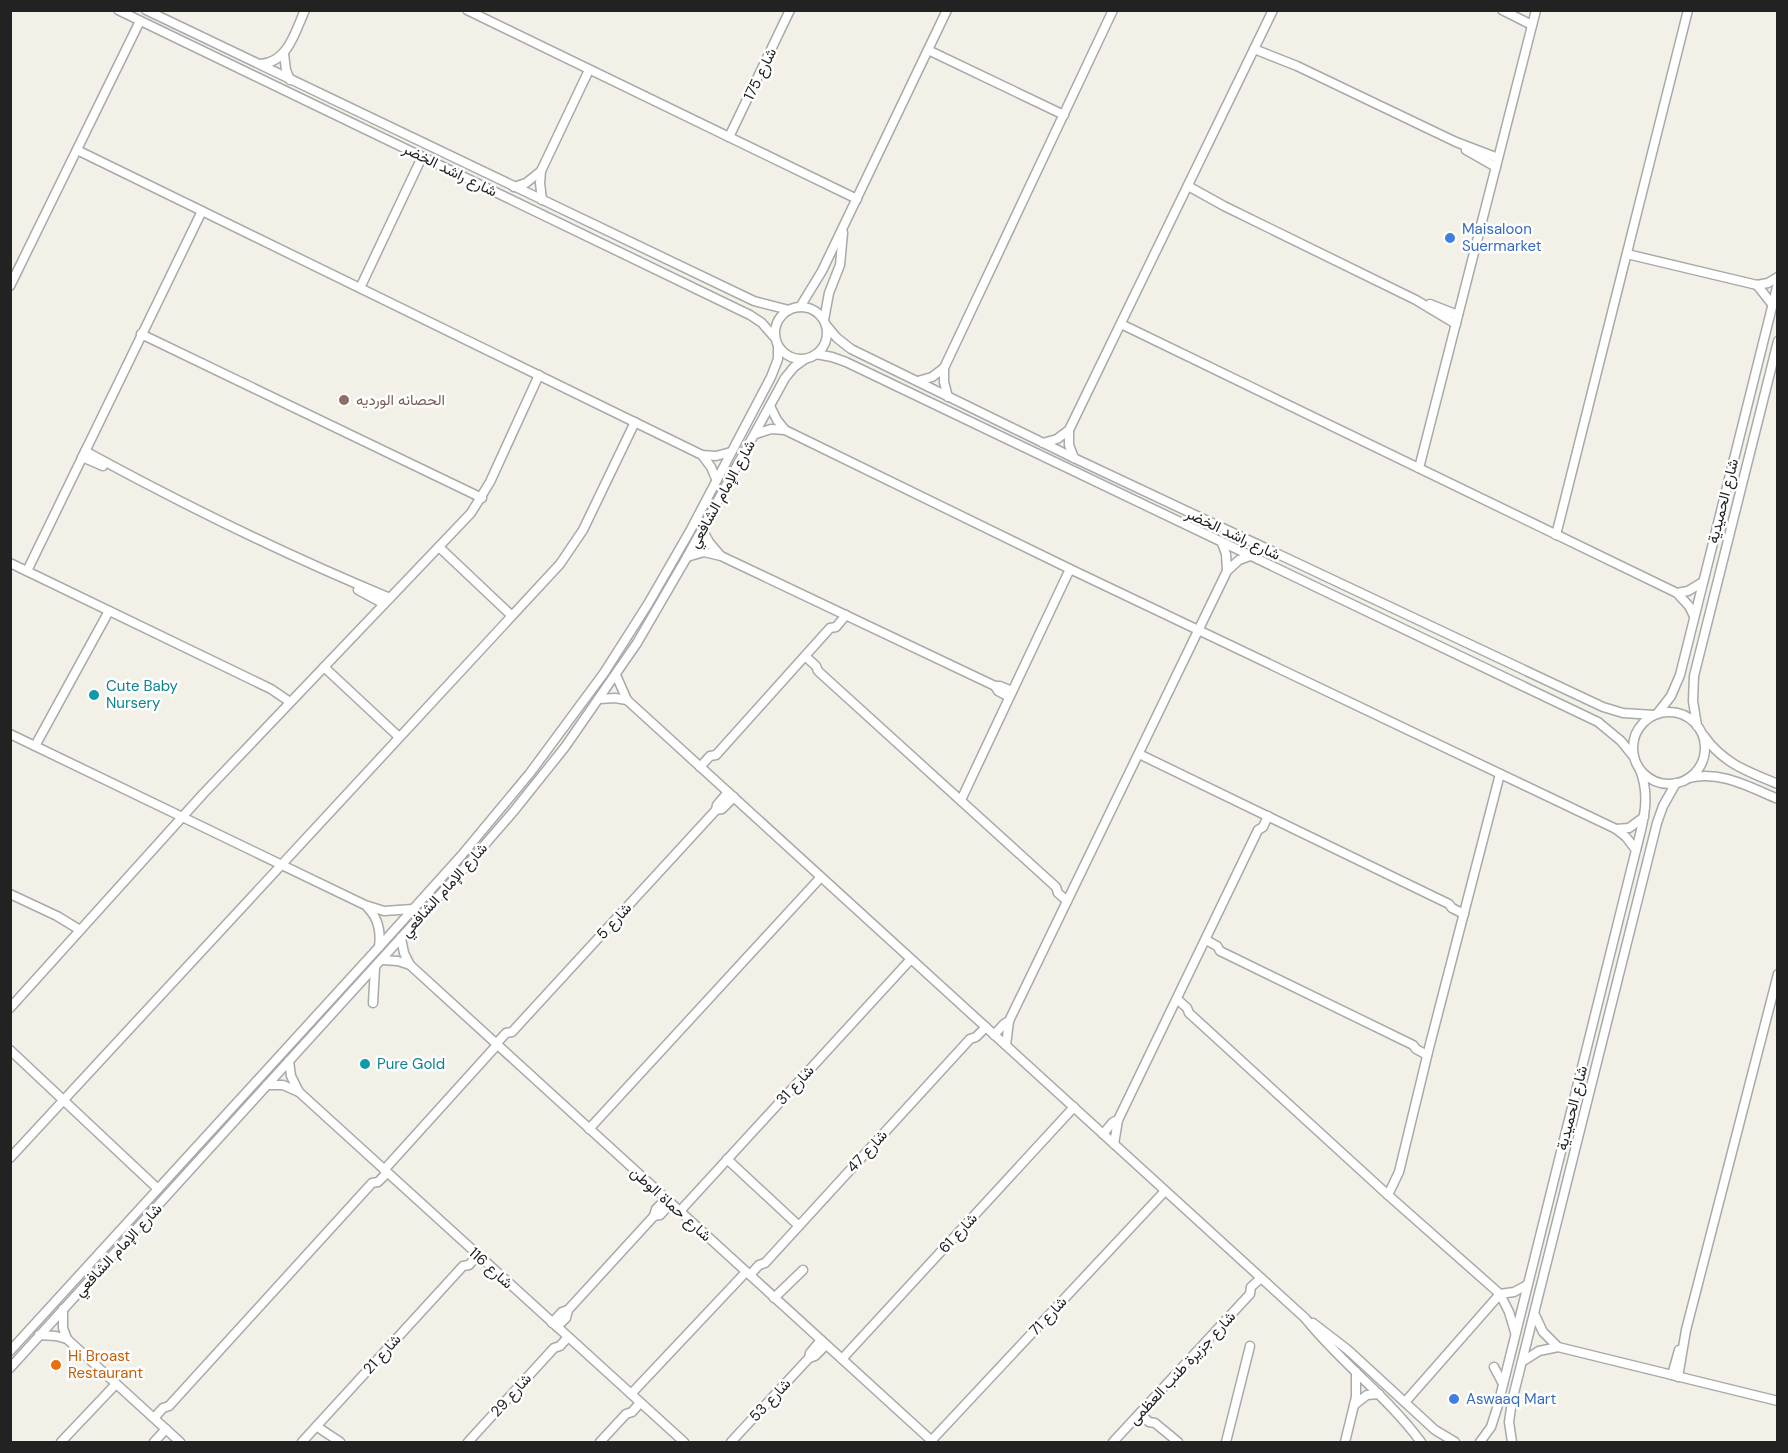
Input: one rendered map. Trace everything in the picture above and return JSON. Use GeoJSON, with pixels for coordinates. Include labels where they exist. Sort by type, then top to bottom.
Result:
{"type":"FeatureCollection","features":[{"type":"Feature","properties":{"kind":"street","name":"شارع راشد الخضر"},"geometry":{"type":"LineString","coordinates":[[118,10],[750,315],[762,323],[777,342]]}},
{"type":"Feature","properties":{"kind":"street","name":"شارع راشد الخضر"},"geometry":{"type":"LineString","coordinates":[[146,10],[161,14],[290,80],[754,301],[789,310]]}},
{"type":"Feature","properties":{"kind":"street"},"geometry":{"type":"LineString","coordinates":[[259,64],[270,63],[284,54],[305,10]]}},
{"type":"Feature","properties":{"kind":"street"},"geometry":{"type":"LineString","coordinates":[[467,10],[857,199]]}},
{"type":"Feature","properties":{"kind":"street","name":"شارع 175"},"geometry":{"type":"LineString","coordinates":[[729,137],[790,10]]}},
{"type":"Feature","properties":{"kind":"street"},"geometry":{"type":"LineString","coordinates":[[800,307],[818,280],[947,10]]}},
{"type":"Feature","properties":{"kind":"street"},"geometry":{"type":"LineString","coordinates":[[948,397],[944,382],[944,368],[1113,10]]}},
{"type":"Feature","properties":{"kind":"street"},"geometry":{"type":"LineString","coordinates":[[1074,458],[1069,445],[1069,430],[1273,10]]}},
{"type":"Feature","properties":{"kind":"street"},"geometry":{"type":"LineString","coordinates":[[1502,10],[1532,25]]}},
{"type":"Feature","properties":{"kind":"street"},"geometry":{"type":"LineString","coordinates":[[1419,468],[1536,10]]}},
{"type":"Feature","properties":{"kind":"street"},"geometry":{"type":"LineString","coordinates":[[1556,535],[1688,10]]}},
{"type":"Feature","properties":{"kind":"street"},"geometry":{"type":"LineString","coordinates":[[10,286],[140,21]]}},
{"type":"Feature","properties":{"kind":"street"},"geometry":{"type":"LineString","coordinates":[[1256,46],[1497,162]]}},
{"type":"Feature","properties":{"kind":"street"},"geometry":{"type":"LineString","coordinates":[[928,50],[1064,115]]}},
{"type":"Feature","properties":{"kind":"street"},"geometry":{"type":"LineString","coordinates":[[284,54],[290,80]]}},
{"type":"Feature","properties":{"kind":"street"},"geometry":{"type":"LineString","coordinates":[[542,200],[541,171],[589,70]]}},
{"type":"Feature","properties":{"kind":"street"},"geometry":{"type":"LineString","coordinates":[[77,150],[702,455],[721,455],[730,452]]}},
{"type":"Feature","properties":{"kind":"street"},"geometry":{"type":"LineString","coordinates":[[360,288],[422,157]]}},
{"type":"Feature","properties":{"kind":"street"},"geometry":{"type":"LineString","coordinates":[[514,187],[526,183],[541,171]]}},
{"type":"Feature","properties":{"kind":"street"},"geometry":{"type":"LineString","coordinates":[[1186,189],[1457,319]]}},
{"type":"Feature","properties":{"kind":"street"},"geometry":{"type":"LineString","coordinates":[[27,571],[202,211]]}},
{"type":"Feature","properties":{"kind":"street"},"geometry":{"type":"LineString","coordinates":[[825,322],[817,311],[800,307],[789,310],[779,319],[775,332],[777,342],[790,356],[805,359],[816,354],[825,344],[829,293],[840,265],[846,221]]}},
{"type":"Feature","properties":{"kind":"street"},"geometry":{"type":"LineString","coordinates":[[1627,254],[1757,285],[1768,283],[1778,277]]}},
{"type":"Feature","properties":{"kind":"street","name":"شارع الحميدية"},"geometry":{"type":"LineString","coordinates":[[1655,715],[1676,686],[1778,283]]}},
{"type":"Feature","properties":{"kind":"street"},"geometry":{"type":"LineString","coordinates":[[1757,285],[1772,304]]}},
{"type":"Feature","properties":{"kind":"street","name":"شارع راشد الخضر"},"geometry":{"type":"LineString","coordinates":[[825,322],[837,338],[851,349],[1074,458],[1603,707],[1623,713],[1655,715]]}},
{"type":"Feature","properties":{"kind":"street"},"geometry":{"type":"LineString","coordinates":[[1121,324],[1677,593],[1689,606],[1694,616]]}},
{"type":"Feature","properties":{"kind":"street"},"geometry":{"type":"LineString","coordinates":[[141,334],[482,498]]}},
{"type":"Feature","properties":{"kind":"street","name":"شارع الحميدية"},"geometry":{"type":"LineString","coordinates":[[1697,726],[1693,701],[1694,676],[1778,341]]}},
{"type":"Feature","properties":{"kind":"street","name":"شارع الإمام الشافعي"},"geometry":{"type":"LineString","coordinates":[[10,1351],[413,909],[504,805],[580,707],[648,604],[690,531],[774,371],[778,359],[777,342]]}},
{"type":"Feature","properties":{"kind":"street","name":"شارع راشد الخضر"},"geometry":{"type":"LineString","coordinates":[[816,354],[846,362],[1598,722],[1621,741],[1634,757]]}},
{"type":"Feature","properties":{"kind":"street","name":"شارع الإمام الشافعي"},"geometry":{"type":"LineString","coordinates":[[10,1368],[402,938],[513,812],[565,747],[616,675],[652,618],[789,372],[805,359]]}},
{"type":"Feature","properties":{"kind":"street"},"geometry":{"type":"LineString","coordinates":[[918,381],[932,377],[944,368]]}},
{"type":"Feature","properties":{"kind":"street"},"geometry":{"type":"LineString","coordinates":[[10,1008],[182,817],[466,520],[482,498],[539,375]]}},
{"type":"Feature","properties":{"kind":"street"},"geometry":{"type":"LineString","coordinates":[[770,406],[785,430]]}},
{"type":"Feature","properties":{"kind":"street"},"geometry":{"type":"LineString","coordinates":[[10,1158],[560,564],[576,542],[635,422]]}},
{"type":"Feature","properties":{"kind":"street"},"geometry":{"type":"LineString","coordinates":[[756,434],[771,429],[785,430],[1616,830],[1626,837],[1636,850]]}},
{"type":"Feature","properties":{"kind":"street"},"geometry":{"type":"LineString","coordinates":[[1043,443],[1057,439],[1069,430]]}},
{"type":"Feature","properties":{"kind":"street"},"geometry":{"type":"LineString","coordinates":[[83,454],[387,601]]}},
{"type":"Feature","properties":{"kind":"street"},"geometry":{"type":"LineString","coordinates":[[702,455],[716,479]]}},
{"type":"Feature","properties":{"kind":"street"},"geometry":{"type":"LineString","coordinates":[[702,529],[721,556]]}},
{"type":"Feature","properties":{"kind":"street"},"geometry":{"type":"LineString","coordinates":[[1222,543],[1227,559],[1227,571]]}},
{"type":"Feature","properties":{"kind":"street"},"geometry":{"type":"LineString","coordinates":[[439,547],[511,615]]}},
{"type":"Feature","properties":{"kind":"street"},"geometry":{"type":"LineString","coordinates":[[687,557],[704,552],[721,556],[995,686],[1000,686],[1010,694]]}},
{"type":"Feature","properties":{"kind":"street"},"geometry":{"type":"LineString","coordinates":[[1006,1045],[1009,1021],[1227,571],[1239,560],[1250,556]]}},
{"type":"Feature","properties":{"kind":"street"},"geometry":{"type":"LineString","coordinates":[[10,563],[271,689],[290,702]]}},
{"type":"Feature","properties":{"kind":"street"},"geometry":{"type":"LineString","coordinates":[[961,800],[1070,569]]}},
{"type":"Feature","properties":{"kind":"street"},"geometry":{"type":"LineString","coordinates":[[1677,593],[1694,588],[1703,582]]}},
{"type":"Feature","properties":{"kind":"street"},"geometry":{"type":"LineString","coordinates":[[39,747],[106,609]]}},
{"type":"Feature","properties":{"kind":"street"},"geometry":{"type":"LineString","coordinates":[[703,769],[710,756],[716,755],[842,613]]}},
{"type":"Feature","properties":{"kind":"street"},"geometry":{"type":"LineString","coordinates":[[803,658],[816,666],[818,671],[1056,887],[1058,893],[1069,898]]}},
{"type":"Feature","properties":{"kind":"street"},"geometry":{"type":"LineString","coordinates":[[324,667],[399,737]]}},
{"type":"Feature","properties":{"kind":"street"},"geometry":{"type":"LineString","coordinates":[[616,675],[627,700],[1305,1318],[1379,1394],[1421,1443]]}},
{"type":"Feature","properties":{"kind":"street"},"geometry":{"type":"LineString","coordinates":[[599,699],[627,700]]}},
{"type":"Feature","properties":{"kind":"street"},"geometry":{"type":"LineString","coordinates":[[1702,735],[1705,751],[1703,759],[1695,773],[1676,783],[1656,782],[1640,770],[1634,757],[1634,737],[1639,728],[1655,715],[1666,712],[1683,715],[1697,726],[1713,749],[1734,766],[1778,784]]}},
{"type":"Feature","properties":{"kind":"street"},"geometry":{"type":"LineString","coordinates":[[10,734],[365,905],[384,911],[413,909]]}},
{"type":"Feature","properties":{"kind":"street"},"geometry":{"type":"LineString","coordinates":[[1139,754],[1449,903],[1452,908],[1465,910]]}},
{"type":"Feature","properties":{"kind":"street","name":"شارع الحميدية"},"geometry":{"type":"LineString","coordinates":[[1480,1443],[1494,1421],[1644,817],[1646,793],[1640,770]]}},
{"type":"Feature","properties":{"kind":"street"},"geometry":{"type":"LineString","coordinates":[[1388,1195],[1399,1172],[1500,774]]}},
{"type":"Feature","properties":{"kind":"street"},"geometry":{"type":"LineString","coordinates":[[1688,778],[1719,776],[1778,799]]}},
{"type":"Feature","properties":{"kind":"street","name":"شارع الحميدية"},"geometry":{"type":"LineString","coordinates":[[1512,1443],[1510,1410],[1657,823],[1663,806],[1676,783]]}},
{"type":"Feature","properties":{"kind":"street","name":"شارع 5"},"geometry":{"type":"LineString","coordinates":[[154,1443],[159,1423],[168,1412],[169,1406],[372,1184],[373,1178],[384,1170],[498,1046],[510,1039],[512,1032],[716,810],[717,805],[731,795]]}},
{"type":"Feature","properties":{"kind":"street"},"geometry":{"type":"LineString","coordinates":[[1114,1144],[1118,1120],[1258,830],[1263,827],[1265,815]]}},
{"type":"Feature","properties":{"kind":"street"},"geometry":{"type":"LineString","coordinates":[[1616,830],[1635,825],[1644,817]]}},
{"type":"Feature","properties":{"kind":"street"},"geometry":{"type":"LineString","coordinates":[[589,1129],[821,877]]}},
{"type":"Feature","properties":{"kind":"street"},"geometry":{"type":"LineString","coordinates":[[10,894],[57,916],[80,930]]}},
{"type":"Feature","properties":{"kind":"street"},"geometry":{"type":"LineString","coordinates":[[365,905],[380,928],[379,947]]}},
{"type":"Feature","properties":{"kind":"street"},"geometry":{"type":"LineString","coordinates":[[402,938],[404,953],[410,965]]}},
{"type":"Feature","properties":{"kind":"street"},"geometry":{"type":"LineString","coordinates":[[1205,943],[1215,945],[1220,951],[1413,1045],[1416,1050],[1428,1052]]}},
{"type":"Feature","properties":{"kind":"street","name":"شارع 31"},"geometry":{"type":"LineString","coordinates":[[680,1211],[911,959]]}},
{"type":"Feature","properties":{"kind":"street"},"geometry":{"type":"LineString","coordinates":[[373,1004],[379,963],[398,961],[410,965]]}},
{"type":"Feature","properties":{"kind":"street","name":"شارع حماة الوطن"},"geometry":{"type":"LineString","coordinates":[[410,965],[932,1442]]}},
{"type":"Feature","properties":{"kind":"street"},"geometry":{"type":"LineString","coordinates":[[1675,1376],[1778,974]]}},
{"type":"Feature","properties":{"kind":"street"},"geometry":{"type":"LineString","coordinates":[[1175,1002],[1184,1013],[1190,1013],[1388,1195],[1500,1294],[1516,1332]]}},
{"type":"Feature","properties":{"kind":"street"},"geometry":{"type":"LineString","coordinates":[[994,1035],[1009,1021]]}},
{"type":"Feature","properties":{"kind":"street","name":"شارع 47"},"geometry":{"type":"LineString","coordinates":[[600,1443],[626,1414],[627,1408],[636,1398],[750,1276],[764,1268],[765,1263],[970,1039],[971,1034],[983,1025]]}},
{"type":"Feature","properties":{"kind":"street"},"geometry":{"type":"LineString","coordinates":[[10,1050],[158,1189]]}},
{"type":"Feature","properties":{"kind":"street","name":"شارع 116"},"geometry":{"type":"LineString","coordinates":[[289,1061],[291,1076],[300,1092],[684,1443]]}},
{"type":"Feature","properties":{"kind":"street","name":"شارع 116"},"geometry":{"type":"LineString","coordinates":[[267,1085],[283,1085],[300,1092]]}},
{"type":"Feature","properties":{"kind":"street","name":"شارع 61"},"geometry":{"type":"LineString","coordinates":[[842,1359],[1074,1107]]}},
{"type":"Feature","properties":{"kind":"street"},"geometry":{"type":"LineString","coordinates":[[1103,1134],[1113,1122],[1118,1120]]}},
{"type":"Feature","properties":{"kind":"street"},"geometry":{"type":"LineString","coordinates":[[727,1160],[799,1226]]}},
{"type":"Feature","properties":{"kind":"street","name":"شارع 71"},"geometry":{"type":"LineString","coordinates":[[932,1442],[1166,1191]]}},
{"type":"Feature","properties":{"kind":"street"},"geometry":{"type":"LineString","coordinates":[[560,1330],[562,1312],[568,1310],[654,1216],[661,1214],[668,1201]]}},
{"type":"Feature","properties":{"kind":"street","name":"شارع 21"},"geometry":{"type":"LineString","coordinates":[[302,1443],[463,1266],[464,1261],[475,1253]]}},
{"type":"Feature","properties":{"kind":"street"},"geometry":{"type":"LineString","coordinates":[[774,1298],[803,1270]]}},
{"type":"Feature","properties":{"kind":"street","name":"شارع جزيرة طنب العظمى"},"geometry":{"type":"LineString","coordinates":[[1113,1443],[1250,1293],[1255,1293],[1264,1280]]}},
{"type":"Feature","properties":{"kind":"street"},"geometry":{"type":"LineString","coordinates":[[1406,1401],[1500,1294],[1514,1292],[1527,1285]]}},
{"type":"Feature","properties":{"kind":"street"},"geometry":{"type":"LineString","coordinates":[[63,1309],[63,1328],[67,1339]]}},
{"type":"Feature","properties":{"kind":"street"},"geometry":{"type":"LineString","coordinates":[[1535,1313],[1543,1332],[1558,1347]]}},
{"type":"Feature","properties":{"kind":"street"},"geometry":{"type":"LineString","coordinates":[[1305,1318],[1338,1341],[1441,1435],[1455,1443]]}},
{"type":"Feature","properties":{"kind":"street","name":"شارع 29"},"geometry":{"type":"LineString","coordinates":[[468,1443],[554,1348],[560,1330]]}},
{"type":"Feature","properties":{"kind":"street"},"geometry":{"type":"LineString","coordinates":[[39,1335],[67,1339],[180,1443]]}},
{"type":"Feature","properties":{"kind":"street","name":"شارع 53"},"geometry":{"type":"LineString","coordinates":[[731,1443],[809,1358],[816,1355],[823,1342]]}},
{"type":"Feature","properties":{"kind":"street"},"geometry":{"type":"LineString","coordinates":[[1226,1443],[1250,1346]]}},
{"type":"Feature","properties":{"kind":"street"},"geometry":{"type":"LineString","coordinates":[[1523,1362],[1539,1351],[1558,1347],[1778,1401]]}},
{"type":"Feature","properties":{"kind":"street"},"geometry":{"type":"LineString","coordinates":[[1494,1367],[1503,1384]]}},
{"type":"Feature","properties":{"kind":"street"},"geometry":{"type":"LineString","coordinates":[[1345,1443],[1354,1405],[1356,1372]]}},
{"type":"Feature","properties":{"kind":"street"},"geometry":{"type":"LineString","coordinates":[[61,1443],[116,1384]]}},
{"type":"Feature","properties":{"kind":"street"},"geometry":{"type":"LineString","coordinates":[[1354,1405],[1362,1397],[1379,1394]]}},
{"type":"Feature","properties":{"kind":"street"},"geometry":{"type":"LineString","coordinates":[[1142,1411],[1149,1422],[1155,1423],[1178,1443]]}},
{"type":"Feature","properties":{"kind":"street"},"geometry":{"type":"LineString","coordinates":[[319,1423],[332,1431],[337,1439]]}},
{"type":"Feature","properties":{"kind":"place","name":"Maisaloon Suermarket"},"geometry":{"type":"Point","coordinates":[1450,238]}},
{"type":"Feature","properties":{"kind":"place","name":"الحصانه الورديه"},"geometry":{"type":"Point","coordinates":[344,400]}},
{"type":"Feature","properties":{"kind":"place","name":"Cute Baby Nursery"},"geometry":{"type":"Point","coordinates":[94,695]}},
{"type":"Feature","properties":{"kind":"place","name":"Pure Gold"},"geometry":{"type":"Point","coordinates":[365,1064]}},
{"type":"Feature","properties":{"kind":"place","name":"Hi Broast Restaurant"},"geometry":{"type":"Point","coordinates":[56,1365]}},
{"type":"Feature","properties":{"kind":"place","name":"Aswaaq Mart"},"geometry":{"type":"Point","coordinates":[1454,1399]}}]}
